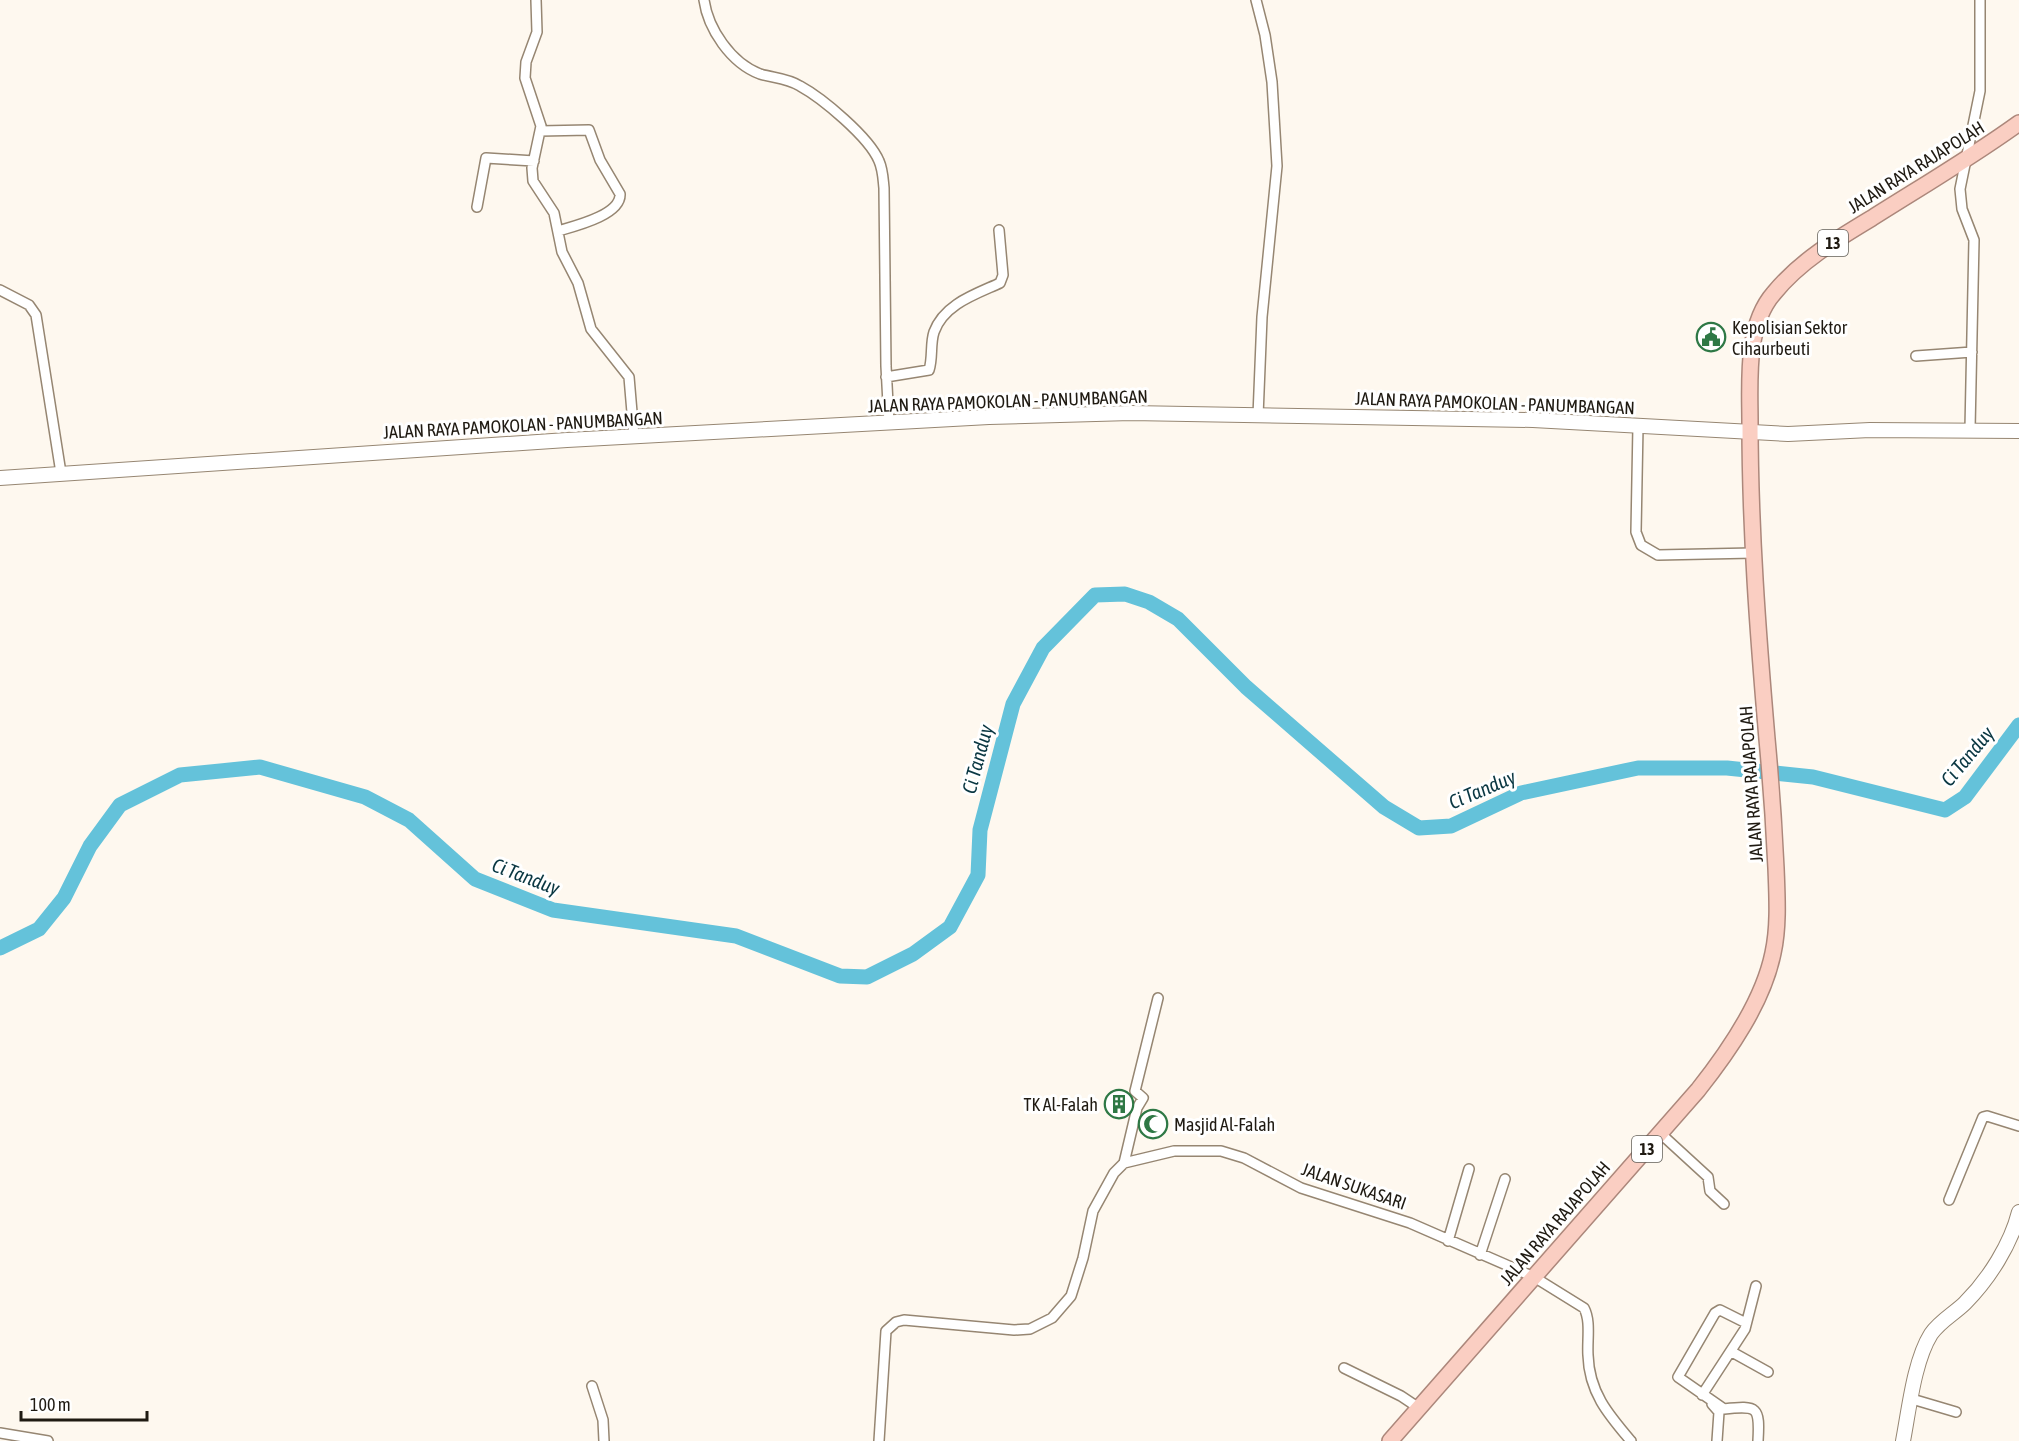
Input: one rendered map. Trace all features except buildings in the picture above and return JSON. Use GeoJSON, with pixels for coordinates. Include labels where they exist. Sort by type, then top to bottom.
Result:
{"type":"FeatureCollection","features":[{"type":"Feature","properties":{"kind":"highway","name":"JALAN RAYA RAJAPOLAH"},"geometry":{"type":"LineString","coordinates":[[1390,1441],[1714,1070],[1755,1002],[1765,980],[1774,951],[1777,905],[1773,800],[1753,553],[1750,368],[1757,326],[1772,295],[1798,268],[1843,236],[2019,123]]}},
{"type":"Feature","properties":{"kind":"main road","name":"JALAN RAYA PAMOKOLAN - PANUMBANGAN"},"geometry":{"type":"LineString","coordinates":[[0,478],[634,436],[989,417],[1131,413],[1533,420],[1810,433],[1870,430],[2019,430]]}},
{"type":"Feature","properties":{"kind":"main road"},"geometry":{"type":"LineString","coordinates":[[1903,1441],[1916,1377],[1932,1333],[1966,1302],[1990,1269],[2010,1237],[2019,1212]]}},
{"type":"Feature","properties":{"kind":"street"},"geometry":{"type":"LineString","coordinates":[[536,0],[537,32],[526,63],[525,78],[536,106],[540,131],[533,181],[554,213],[562,252],[578,283],[591,329],[628,377],[634,436]]}},
{"type":"Feature","properties":{"kind":"street"},"geometry":{"type":"LineString","coordinates":[[704,0],[715,33],[740,61],[750,69],[791,81],[811,93],[861,138],[880,162],[884,188],[886,377],[890,423]]}},
{"type":"Feature","properties":{"kind":"street"},"geometry":{"type":"LineString","coordinates":[[1256,0],[1265,35],[1272,82],[1277,166],[1262,318],[1258,416]]}},
{"type":"Feature","properties":{"kind":"street"},"geometry":{"type":"LineString","coordinates":[[1970,429],[1974,240],[1962,209],[1960,189],[1980,91],[1980,0]]}},
{"type":"Feature","properties":{"kind":"street"},"geometry":{"type":"LineString","coordinates":[[540,131],[589,130],[600,160],[620,194],[621,200],[614,208],[583,224],[558,231]]}},
{"type":"Feature","properties":{"kind":"street"},"geometry":{"type":"LineString","coordinates":[[477,207],[486,158],[534,161]]}},
{"type":"Feature","properties":{"kind":"street"},"geometry":{"type":"LineString","coordinates":[[886,377],[929,370],[936,327],[956,305],[969,295],[1000,283],[1003,275],[999,230]]}},
{"type":"Feature","properties":{"kind":"street"},"geometry":{"type":"LineString","coordinates":[[0,290],[29,305],[36,315],[61,473]]}},
{"type":"Feature","properties":{"kind":"street"},"geometry":{"type":"LineString","coordinates":[[1916,356],[1972,352]]}},
{"type":"Feature","properties":{"kind":"street"},"geometry":{"type":"LineString","coordinates":[[1638,426],[1636,532],[1641,545],[1658,555],[1753,553]]}},
{"type":"Feature","properties":{"kind":"street"},"geometry":{"type":"LineString","coordinates":[[879,1441],[886,1331],[890,1326],[904,1320],[1014,1330],[1030,1329],[1052,1318],[1071,1296],[1094,1211],[1114,1173],[1124,1162],[1137,1108],[1143,1098],[1135,1091],[1158,998]]}},
{"type":"Feature","properties":{"kind":"street"},"geometry":{"type":"LineString","coordinates":[[1949,1200],[1983,1118],[1987,1116],[2019,1126]]}},
{"type":"Feature","properties":{"kind":"street"},"geometry":{"type":"LineString","coordinates":[[1660,1133],[1708,1177],[1710,1191],[1724,1204]]}},
{"type":"Feature","properties":{"kind":"street","name":"JALAN SUKASARI"},"geometry":{"type":"LineString","coordinates":[[1124,1162],[1174,1151],[1221,1152],[1244,1158],[1301,1188],[1410,1223],[1534,1278],[1584,1308],[1587,1317],[1588,1358],[1595,1394],[1631,1441]]}},
{"type":"Feature","properties":{"kind":"street"},"geometry":{"type":"LineString","coordinates":[[1448,1241],[1469,1169]]}},
{"type":"Feature","properties":{"kind":"street"},"geometry":{"type":"LineString","coordinates":[[1480,1255],[1505,1179]]}},
{"type":"Feature","properties":{"kind":"street"},"geometry":{"type":"LineString","coordinates":[[1702,1395],[1732,1352],[1746,1323],[1756,1286]]}},
{"type":"Feature","properties":{"kind":"street"},"geometry":{"type":"LineString","coordinates":[[1746,1323],[1720,1310],[1715,1313],[1678,1375],[1680,1381],[1724,1409],[1746,1406],[1754,1408],[1758,1414],[1758,1441]]}},
{"type":"Feature","properties":{"kind":"street"},"geometry":{"type":"LineString","coordinates":[[1732,1352],[1768,1372]]}},
{"type":"Feature","properties":{"kind":"street"},"geometry":{"type":"LineString","coordinates":[[1344,1368],[1401,1396],[1419,1408]]}},
{"type":"Feature","properties":{"kind":"street"},"geometry":{"type":"LineString","coordinates":[[1671,1378],[1702,1395],[1719,1412],[1719,1441]]}},
{"type":"Feature","properties":{"kind":"street"},"geometry":{"type":"LineString","coordinates":[[592,1386],[603,1422],[604,1441]]}},
{"type":"Feature","properties":{"kind":"street"},"geometry":{"type":"LineString","coordinates":[[1912,1399],[1956,1412]]}},
{"type":"Feature","properties":{"kind":"street"},"geometry":{"type":"LineString","coordinates":[[1719,1441],[1724,1409]]}},
{"type":"Feature","properties":{"kind":"street"},"geometry":{"type":"LineString","coordinates":[[0,1433],[48,1441]]}},
{"type":"Feature","properties":{"kind":"waterway","name":"Ci Tanduy"},"geometry":{"type":"LineString","coordinates":[[0,948],[39,929],[64,898],[90,846],[120,805],[180,775],[260,767],[365,797],[409,820],[475,879],[553,910],[736,936],[840,976],[867,977],[913,954],[950,927],[978,875],[980,830],[1013,704],[1043,648],[1095,595],[1125,594],[1149,602],[1178,619],[1246,687],[1384,807],[1419,828],[1451,826],[1521,793],[1638,768],[1727,768],[1813,777],[1945,810],[1965,797],[2019,725]]}},
{"type":"Feature","properties":{"kind":"place","name":"Kepolisian Sektor Cihaurbeuti"},"geometry":{"type":"Point","coordinates":[1711,337]}},
{"type":"Feature","properties":{"kind":"place","name":"TK Al-Falah"},"geometry":{"type":"Point","coordinates":[1119,1104]}},
{"type":"Feature","properties":{"kind":"place","name":"Masjid Al-Falah"},"geometry":{"type":"Point","coordinates":[1153,1124]}}]}
